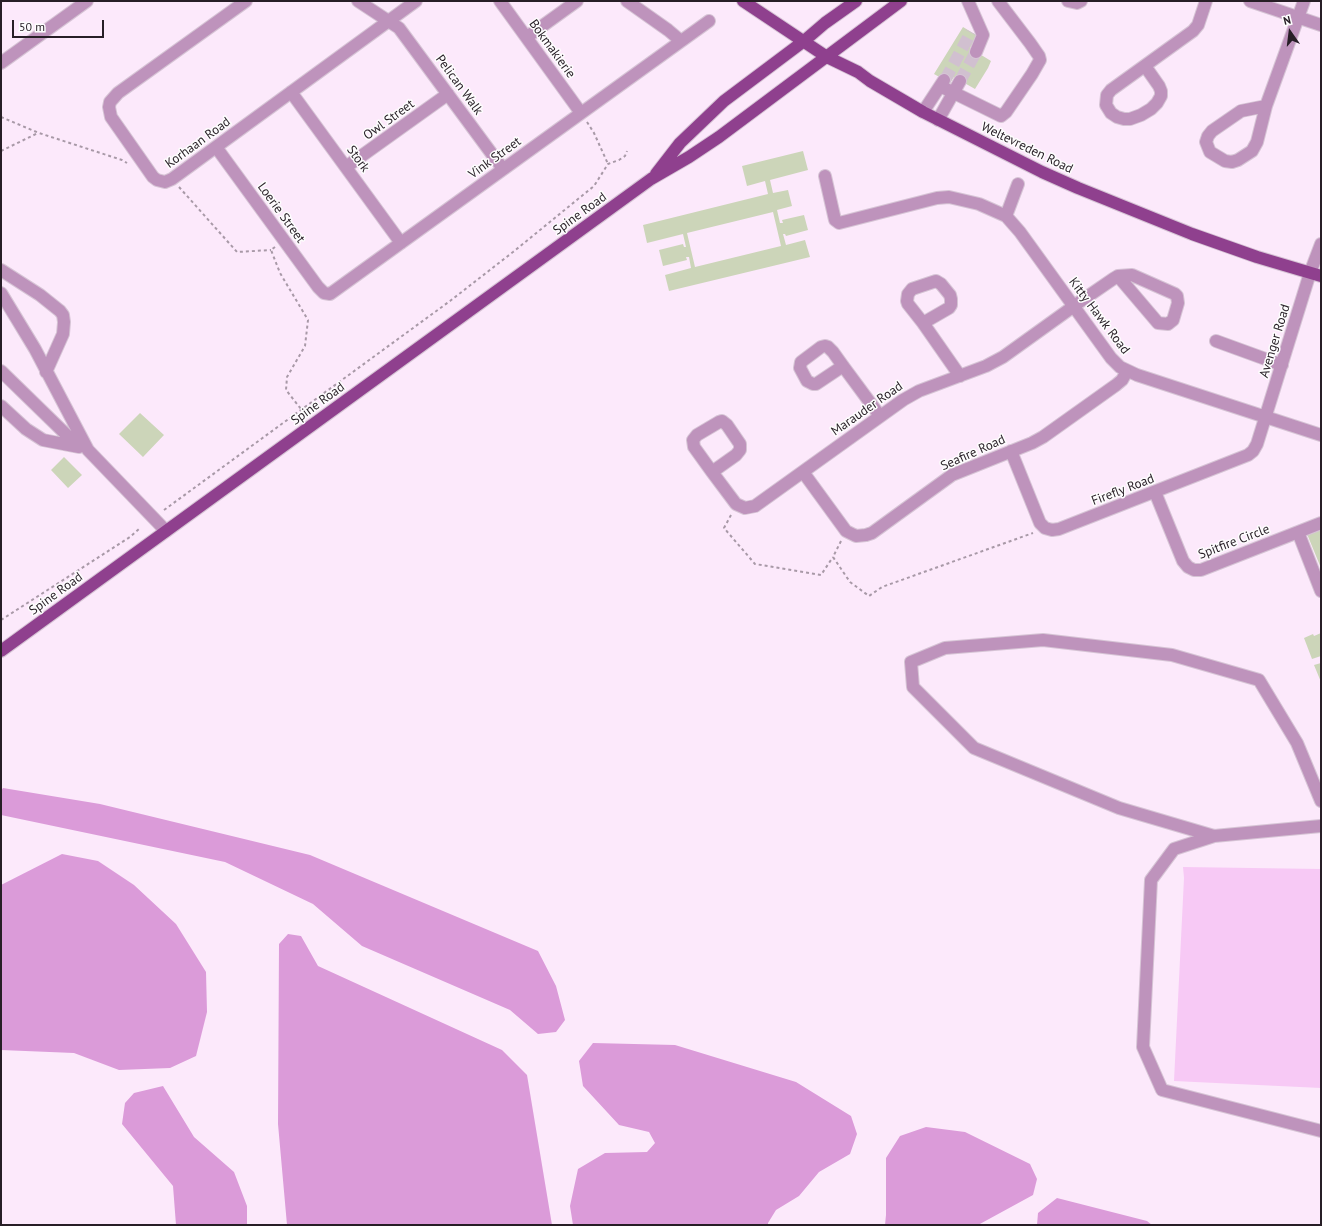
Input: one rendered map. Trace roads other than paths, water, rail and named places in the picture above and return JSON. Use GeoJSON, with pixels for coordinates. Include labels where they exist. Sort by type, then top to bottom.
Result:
{"type":"FeatureCollection","features":[{"type":"Feature","properties":{"kind":"main road","name":"Weltevreden Road"},"geometry":{"type":"LineString","coordinates":[[743,1],[827,57],[858,72],[870,81],[923,112],[1042,172],[1148,217],[1224,246],[1316,275]]}},
{"type":"Feature","properties":{"kind":"main road","name":"Spine Road"},"geometry":{"type":"LineString","coordinates":[[651,179],[680,143],[724,101],[856,1]]}},
{"type":"Feature","properties":{"kind":"main road","name":"Spine Road"},"geometry":{"type":"LineString","coordinates":[[1,651],[651,179],[689,157],[719,137],[901,1]]}},
{"type":"Feature","properties":{"kind":"street"},"geometry":{"type":"LineString","coordinates":[[1,63],[87,1]]}},
{"type":"Feature","properties":{"kind":"street","name":"Korhaan Road"},"geometry":{"type":"LineString","coordinates":[[246,1],[118,93],[110,102],[109,107],[111,117],[153,177],[161,181],[169,181],[172,179],[416,1]]}},
{"type":"Feature","properties":{"kind":"street","name":"Pelican Walk"},"geometry":{"type":"LineString","coordinates":[[358,1],[399,28],[503,169]]}},
{"type":"Feature","properties":{"kind":"street","name":"Bokmakierie"},"geometry":{"type":"LineString","coordinates":[[500,1],[581,113]]}},
{"type":"Feature","properties":{"kind":"street"},"geometry":{"type":"LineString","coordinates":[[526,37],[577,1]]}},
{"type":"Feature","properties":{"kind":"street"},"geometry":{"type":"LineString","coordinates":[[627,1],[681,41]]}},
{"type":"Feature","properties":{"kind":"street"},"geometry":{"type":"LineString","coordinates":[[968,1],[982,35],[976,52]]}},
{"type":"Feature","properties":{"kind":"street"},"geometry":{"type":"LineString","coordinates":[[923,112],[942,83],[953,93],[1000,116],[1003,116],[1038,64],[1040,58],[998,1]]}},
{"type":"Feature","properties":{"kind":"street"},"geometry":{"type":"LineString","coordinates":[[1068,1],[1077,3],[1082,1]]}},
{"type":"Feature","properties":{"kind":"street"},"geometry":{"type":"LineString","coordinates":[[1145,66],[1159,86],[1161,96],[1151,109],[1141,115],[1130,119],[1117,117],[1111,113],[1106,105],[1107,95],[1111,90],[1193,31],[1198,24],[1206,1]]}},
{"type":"Feature","properties":{"kind":"street"},"geometry":{"type":"LineString","coordinates":[[1250,1],[1321,25]]}},
{"type":"Feature","properties":{"kind":"street"},"geometry":{"type":"LineString","coordinates":[[1266,106],[1241,111],[1212,131],[1206,142],[1210,152],[1225,161],[1232,162],[1252,151],[1257,142],[1266,106],[1304,1]]}},
{"type":"Feature","properties":{"kind":"street","name":"Vink Street"},"geometry":{"type":"LineString","coordinates":[[324,293],[330,294],[709,21]]}},
{"type":"Feature","properties":{"kind":"street"},"geometry":{"type":"LineString","coordinates":[[971,32],[977,21]]}},
{"type":"Feature","properties":{"kind":"street"},"geometry":{"type":"LineString","coordinates":[[938,120],[960,81]]}},
{"type":"Feature","properties":{"kind":"street","name":"Stork"},"geometry":{"type":"LineString","coordinates":[[292,92],[401,243]]}},
{"type":"Feature","properties":{"kind":"street","name":"Owl Street"},"geometry":{"type":"LineString","coordinates":[[346,168],[448,94]]}},
{"type":"Feature","properties":{"kind":"street","name":"Loerie Street"},"geometry":{"type":"LineString","coordinates":[[216,147],[318,288],[324,293]]}},
{"type":"Feature","properties":{"kind":"street"},"geometry":{"type":"LineString","coordinates":[[825,176],[835,220],[839,222],[937,198],[949,197],[978,204],[1006,216],[1018,184]]}},
{"type":"Feature","properties":{"kind":"street","name":"Kitty Hawk Road"},"geometry":{"type":"LineString","coordinates":[[1006,216],[1020,232],[1111,358],[1120,367],[1127,371],[1321,435]]}},
{"type":"Feature","properties":{"kind":"street","name":"Avenger Road"},"geometry":{"type":"LineString","coordinates":[[1266,417],[1282,365],[1316,275],[1321,244]]}},
{"type":"Feature","properties":{"kind":"street"},"geometry":{"type":"LineString","coordinates":[[1,270],[40,295],[63,315],[63,334],[46,372]]}},
{"type":"Feature","properties":{"kind":"street"},"geometry":{"type":"LineString","coordinates":[[1132,275],[1175,294],[1178,303],[1173,320],[1164,324],[1158,323],[1118,276],[1132,275]]}},
{"type":"Feature","properties":{"kind":"street","name":"Marauder Road"},"geometry":{"type":"LineString","coordinates":[[712,472],[741,506],[752,508],[910,396],[986,366],[1003,357],[1073,306],[1118,276]]}},
{"type":"Feature","properties":{"kind":"street"},"geometry":{"type":"LineString","coordinates":[[1,293],[35,349],[83,448]]}},
{"type":"Feature","properties":{"kind":"street"},"geometry":{"type":"LineString","coordinates":[[923,323],[960,376]]}},
{"type":"Feature","properties":{"kind":"street"},"geometry":{"type":"LineString","coordinates":[[1216,341],[1282,365]]}},
{"type":"Feature","properties":{"kind":"street"},"geometry":{"type":"LineString","coordinates":[[844,366],[880,416]]}},
{"type":"Feature","properties":{"kind":"street"},"geometry":{"type":"LineString","coordinates":[[1,371],[83,448],[166,531]]}},
{"type":"Feature","properties":{"kind":"street","name":"Seafire Road"},"geometry":{"type":"LineString","coordinates":[[803,472],[846,531],[859,536],[866,535],[872,533],[952,475],[1032,443],[1052,431],[1116,385],[1122,380],[1127,371]]}},
{"type":"Feature","properties":{"kind":"street"},"geometry":{"type":"LineString","coordinates":[[1,406],[26,429],[43,440],[83,448]]}},
{"type":"Feature","properties":{"kind":"street","name":"Firefly Road"},"geometry":{"type":"LineString","coordinates":[[1011,451],[1038,520],[1042,526],[1052,530],[1059,529],[1248,456],[1257,444],[1266,417]]}},
{"type":"Feature","properties":{"kind":"street","name":"Spitfire Circle"},"geometry":{"type":"LineString","coordinates":[[1155,492],[1182,561],[1194,570],[1201,570],[1321,523]]}},
{"type":"Feature","properties":{"kind":"street"},"geometry":{"type":"LineString","coordinates":[[1298,532],[1321,591]]}},
{"type":"Feature","properties":{"kind":"street"},"geometry":{"type":"LineString","coordinates":[[1214,836],[1119,808],[974,748],[913,687],[911,662],[945,648],[1043,640],[1172,654],[1259,680],[1297,743],[1321,801]]}},
{"type":"Feature","properties":{"kind":"street"},"geometry":{"type":"LineString","coordinates":[[1321,826],[1214,836],[1174,849],[1151,880],[1143,1047],[1162,1090],[1321,1131]]}},
{"type":"Feature","properties":{"kind":"tunnel"},"geometry":{"type":"LineString","coordinates":[[945,80],[971,32]]}},
{"type":"Feature","properties":{"kind":"tunnel"},"geometry":{"type":"LineString","coordinates":[[960,81],[976,52]]}}]}
